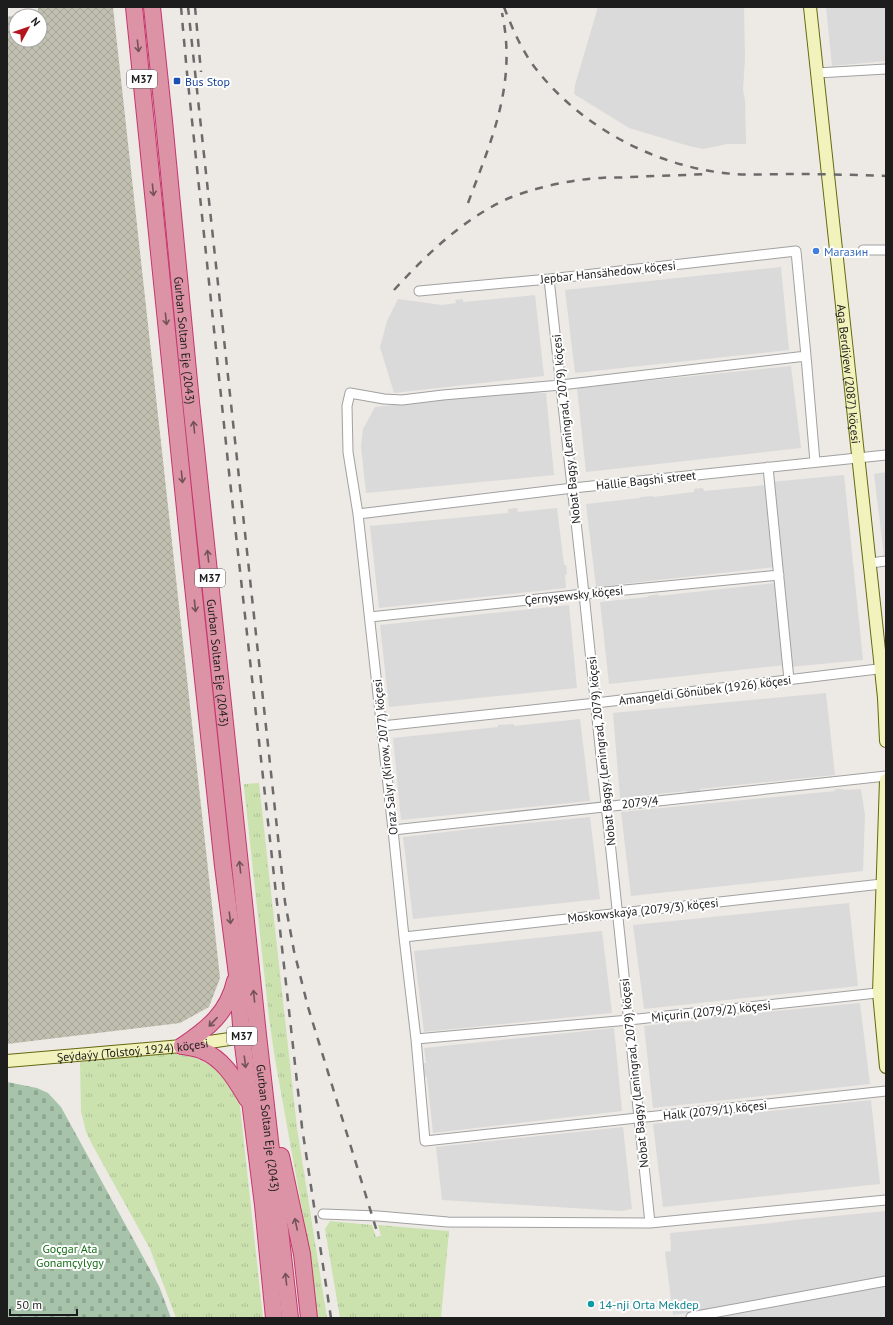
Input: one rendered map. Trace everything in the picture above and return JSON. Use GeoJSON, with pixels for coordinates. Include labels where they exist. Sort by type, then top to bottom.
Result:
{"type":"FeatureCollection","features":[{"type":"Feature","properties":{"kind":"highway","name":"Gurban Soltan Eje (2043)"},"geometry":{"type":"LineString","coordinates":[[134,7],[222,858],[237,975],[250,1036],[262,1067],[290,1318]]}},
{"type":"Feature","properties":{"kind":"highway","name":"Gurban Soltan Eje (2043)"},"geometry":{"type":"LineString","coordinates":[[152,7],[191,402],[250,1036],[250,1104],[263,1205],[274,1318]]}},
{"type":"Feature","properties":{"kind":"highway"},"geometry":{"type":"LineString","coordinates":[[182,1046],[204,1031],[216,1019],[232,995],[237,975]]}},
{"type":"Feature","properties":{"kind":"highway","name":"Gurban Soltan Eje (2043)"},"geometry":{"type":"LineString","coordinates":[[182,1046],[204,1051],[220,1062],[233,1076],[250,1104]]}},
{"type":"Feature","properties":{"kind":"highway"},"geometry":{"type":"LineString","coordinates":[[262,1067],[302,1254],[310,1318]]}},
{"type":"Feature","properties":{"kind":"street","name":"Aga Berdiýew (2087) köçesi"},"geometry":{"type":"LineString","coordinates":[[810,7],[870,563],[883,669],[886,741]]}},
{"type":"Feature","properties":{"kind":"street"},"geometry":{"type":"LineString","coordinates":[[817,73],[886,69]]}},
{"type":"Feature","properties":{"kind":"street"},"geometry":{"type":"LineString","coordinates":[[863,250],[886,250]]}},
{"type":"Feature","properties":{"kind":"street","name":"Jepbar Hansähedow köçesi"},"geometry":{"type":"LineString","coordinates":[[419,291],[549,279],[796,251],[806,356]]}},
{"type":"Feature","properties":{"kind":"street","name":"Nobat Bagşy (Leningrad, 2079) köçesi"},"geometry":{"type":"LineString","coordinates":[[549,279],[573,488],[650,1223]]}},
{"type":"Feature","properties":{"kind":"street"},"geometry":{"type":"LineString","coordinates":[[561,385],[806,356],[815,462]]}},
{"type":"Feature","properties":{"kind":"street","name":"Oraz Salyr (Kirow, 2077) köçesi"},"geometry":{"type":"LineString","coordinates":[[425,1141],[416,1039],[370,617],[358,514],[348,452],[347,406],[350,393],[384,400],[402,400],[561,385]]}},
{"type":"Feature","properties":{"kind":"street","name":"Hallie Bagshi street"},"geometry":{"type":"LineString","coordinates":[[358,514],[573,488],[886,455]]}},
{"type":"Feature","properties":{"kind":"street"},"geometry":{"type":"LineString","coordinates":[[768,467],[789,680]]}},
{"type":"Feature","properties":{"kind":"street"},"geometry":{"type":"LineString","coordinates":[[870,563],[886,561]]}},
{"type":"Feature","properties":{"kind":"street","name":"Çernyşewsky köçesi"},"geometry":{"type":"LineString","coordinates":[[370,617],[779,575]]}},
{"type":"Feature","properties":{"kind":"street","name":"Amangeldi Gönübek (1926) köçesi"},"geometry":{"type":"LineString","coordinates":[[382,726],[596,703],[883,669]]}},
{"type":"Feature","properties":{"kind":"street","name":"2079/4"},"geometry":{"type":"LineString","coordinates":[[393,830],[886,776]]}},
{"type":"Feature","properties":{"kind":"street"},"geometry":{"type":"LineString","coordinates":[[886,780],[882,884],[882,993],[886,1067]]}},
{"type":"Feature","properties":{"kind":"street","name":"Moskowskaýa (2079/3) köçesi"},"geometry":{"type":"LineString","coordinates":[[404,937],[618,912],[882,884]]}},
{"type":"Feature","properties":{"kind":"street","name":"Miçurin (2079/2) köçesi"},"geometry":{"type":"LineString","coordinates":[[416,1039],[629,1020],[882,993]]}},
{"type":"Feature","properties":{"kind":"street","name":"Şeýdaýy (Tolstoý, 1924) köçesi"},"geometry":{"type":"LineString","coordinates":[[7,1061],[182,1046],[250,1036]]}},
{"type":"Feature","properties":{"kind":"street","name":"Halk (2079/1) köçesi"},"geometry":{"type":"LineString","coordinates":[[425,1141],[886,1091]]}},
{"type":"Feature","properties":{"kind":"street"},"geometry":{"type":"LineString","coordinates":[[323,1214],[448,1222],[650,1223],[886,1200]]}},
{"type":"Feature","properties":{"kind":"street"},"geometry":{"type":"LineString","coordinates":[[691,1317],[886,1281]]}},
{"type":"Feature","properties":{"kind":"shaded area"},"geometry":{"type":"Polygon","coordinates":[[[38,7],[113,7],[220,978],[209,1007],[180,1023],[7,1044],[7,17],[8,48],[48,48],[48,8],[38,7]]]}},
{"type":"Feature","properties":{"kind":"shaded area"},"geometry":{"type":"Polygon","coordinates":[[[598,7],[744,7],[745,58],[743,90],[745,100],[746,144],[727,144],[703,149],[689,146],[629,128],[574,94],[575,85],[598,7]]]}},
{"type":"Feature","properties":{"kind":"shaded area"},"geometry":{"type":"Polygon","coordinates":[[[826,7],[886,7],[886,61],[832,66],[826,7]]]}},
{"type":"Feature","properties":{"kind":"shaded area"},"geometry":{"type":"Polygon","coordinates":[[[781,267],[789,350],[575,373],[565,290],[781,267]]]}},
{"type":"Feature","properties":{"kind":"shaded area"},"geometry":{"type":"Polygon","coordinates":[[[535,295],[544,376],[394,393],[380,347],[387,321],[398,299],[442,305],[456,303],[455,300],[463,299],[463,302],[535,295]]]}},
{"type":"Feature","properties":{"kind":"shaded area"},"geometry":{"type":"Polygon","coordinates":[[[791,366],[801,448],[586,472],[577,388],[791,366]]]}},
{"type":"Feature","properties":{"kind":"shaded area"},"geometry":{"type":"Polygon","coordinates":[[[532,392],[546,393],[554,475],[366,493],[361,446],[363,429],[375,407],[532,392]]]}},
{"type":"Feature","properties":{"kind":"shaded area"},"geometry":{"type":"Polygon","coordinates":[[[886,472],[886,555],[884,556],[874,474],[886,472]]]}},
{"type":"Feature","properties":{"kind":"shaded area"},"geometry":{"type":"Polygon","coordinates":[[[844,475],[863,660],[790,667],[771,482],[844,475]]]}},
{"type":"Feature","properties":{"kind":"shaded area"},"geometry":{"type":"Polygon","coordinates":[[[767,485],[775,567],[596,587],[586,504],[694,492],[694,489],[703,488],[704,491],[767,485]]]}},
{"type":"Feature","properties":{"kind":"shaded area"},"geometry":{"type":"Polygon","coordinates":[[[517,508],[518,512],[557,508],[564,565],[566,565],[566,588],[379,608],[370,526],[508,513],[508,509],[517,508]]]}},
{"type":"Feature","properties":{"kind":"shaded area"},"geometry":{"type":"Polygon","coordinates":[[[775,583],[786,665],[609,684],[600,602],[648,597],[658,594],[659,596],[775,583]]]}},
{"type":"Feature","properties":{"kind":"shaded area"},"geometry":{"type":"Polygon","coordinates":[[[569,605],[577,688],[389,707],[380,625],[569,605]]]}},
{"type":"Feature","properties":{"kind":"shaded area"},"geometry":{"type":"Polygon","coordinates":[[[826,693],[835,775],[700,789],[700,793],[688,794],[687,791],[620,798],[613,713],[826,693]]]}},
{"type":"Feature","properties":{"kind":"shaded area"},"geometry":{"type":"Polygon","coordinates":[[[580,719],[590,801],[401,820],[393,738],[498,727],[498,725],[514,724],[514,726],[580,719]]]}},
{"type":"Feature","properties":{"kind":"shaded area"},"geometry":{"type":"Polygon","coordinates":[[[835,789],[861,789],[865,815],[863,871],[631,896],[621,812],[835,791],[835,789]]]}},
{"type":"Feature","properties":{"kind":"shaded area"},"geometry":{"type":"Polygon","coordinates":[[[590,817],[600,899],[413,919],[403,837],[590,817]]]}},
{"type":"Feature","properties":{"kind":"shaded area"},"geometry":{"type":"Polygon","coordinates":[[[849,903],[858,986],[644,1009],[633,925],[849,903]]]}},
{"type":"Feature","properties":{"kind":"shaded area"},"geometry":{"type":"Polygon","coordinates":[[[602,931],[612,1013],[424,1032],[414,951],[602,931]]]}},
{"type":"Feature","properties":{"kind":"shaded area"},"geometry":{"type":"Polygon","coordinates":[[[860,1003],[870,1084],[653,1108],[644,1026],[712,1019],[711,1014],[724,1013],[725,1018],[765,1012],[860,1003]]]}},
{"type":"Feature","properties":{"kind":"shaded area"},"geometry":{"type":"Polygon","coordinates":[[[614,1028],[622,1111],[433,1133],[427,1077],[424,1077],[422,1063],[426,1063],[424,1048],[614,1028]]]}},
{"type":"Feature","properties":{"kind":"shaded area"},"geometry":{"type":"Polygon","coordinates":[[[871,1100],[880,1184],[663,1207],[653,1124],[871,1100]]]}},
{"type":"Feature","properties":{"kind":"shaded area"},"geometry":{"type":"Polygon","coordinates":[[[623,1127],[632,1209],[622,1211],[442,1200],[436,1147],[623,1127]]]}},
{"type":"Feature","properties":{"kind":"shaded area"},"geometry":{"type":"Polygon","coordinates":[[[886,1211],[886,1277],[759,1303],[673,1315],[665,1252],[671,1251],[670,1233],[886,1211]]]}},
{"type":"Feature","properties":{"kind":"shaded area"},"geometry":{"type":"Polygon","coordinates":[[[886,1284],[886,1318],[710,1318],[886,1284]]]}},
{"type":"Feature","properties":{"kind":"green space"},"geometry":{"type":"Polygon","coordinates":[[[259,783],[297,1128],[327,1318],[317,1318],[308,1243],[269,1018],[244,787],[244,784],[259,783]]]}},
{"type":"Feature","properties":{"kind":"green space"},"geometry":{"type":"Polygon","coordinates":[[[173,1053],[195,1056],[195,1058],[216,1069],[221,1073],[239,1097],[263,1318],[176,1318],[150,1249],[86,1132],[81,1111],[80,1062],[173,1053]]]}},
{"type":"Feature","properties":{"kind":"green space","name":"Goçgar Ata Gonamçylygy"},"geometry":{"type":"Polygon","coordinates":[[[7,1082],[37,1088],[48,1093],[61,1107],[159,1286],[171,1318],[7,1318],[7,1082]]]}},
{"type":"Feature","properties":{"kind":"green space"},"geometry":{"type":"Polygon","coordinates":[[[330,1221],[372,1225],[376,1237],[381,1236],[378,1225],[449,1231],[441,1318],[340,1318],[325,1229],[330,1221]]]}},
{"type":"Feature","properties":{"kind":"railway"},"geometry":{"type":"LineString","coordinates":[[181,7],[229,472],[302,1127],[331,1318]]}},
{"type":"Feature","properties":{"kind":"railway"},"geometry":{"type":"LineString","coordinates":[[188,7],[285,902],[294,951],[308,1007],[378,1235]]}},
{"type":"Feature","properties":{"kind":"railway"},"geometry":{"type":"LineString","coordinates":[[195,7],[201,72]]}},
{"type":"Feature","properties":{"kind":"railway"},"geometry":{"type":"LineString","coordinates":[[504,7],[526,55],[536,69],[555,90],[576,110],[600,127],[624,142],[651,154],[678,164],[734,174],[886,176]]}},
{"type":"Feature","properties":{"kind":"railway"},"geometry":{"type":"LineString","coordinates":[[468,203],[486,156],[500,110],[506,63],[506,39],[502,13]]}},
{"type":"Feature","properties":{"kind":"railway"},"geometry":{"type":"LineString","coordinates":[[394,290],[432,251],[460,228],[491,207],[517,195],[528,191],[578,180],[710,174]]}},
{"type":"Feature","properties":{"kind":"place","name":"Bus Stop"},"geometry":{"type":"Point","coordinates":[177,81]}},
{"type":"Feature","properties":{"kind":"place","name":"Магазин"},"geometry":{"type":"Point","coordinates":[816,251]}},
{"type":"Feature","properties":{"kind":"place","name":"14-nji Orta Mekdep"},"geometry":{"type":"Point","coordinates":[591,1304]}}]}
